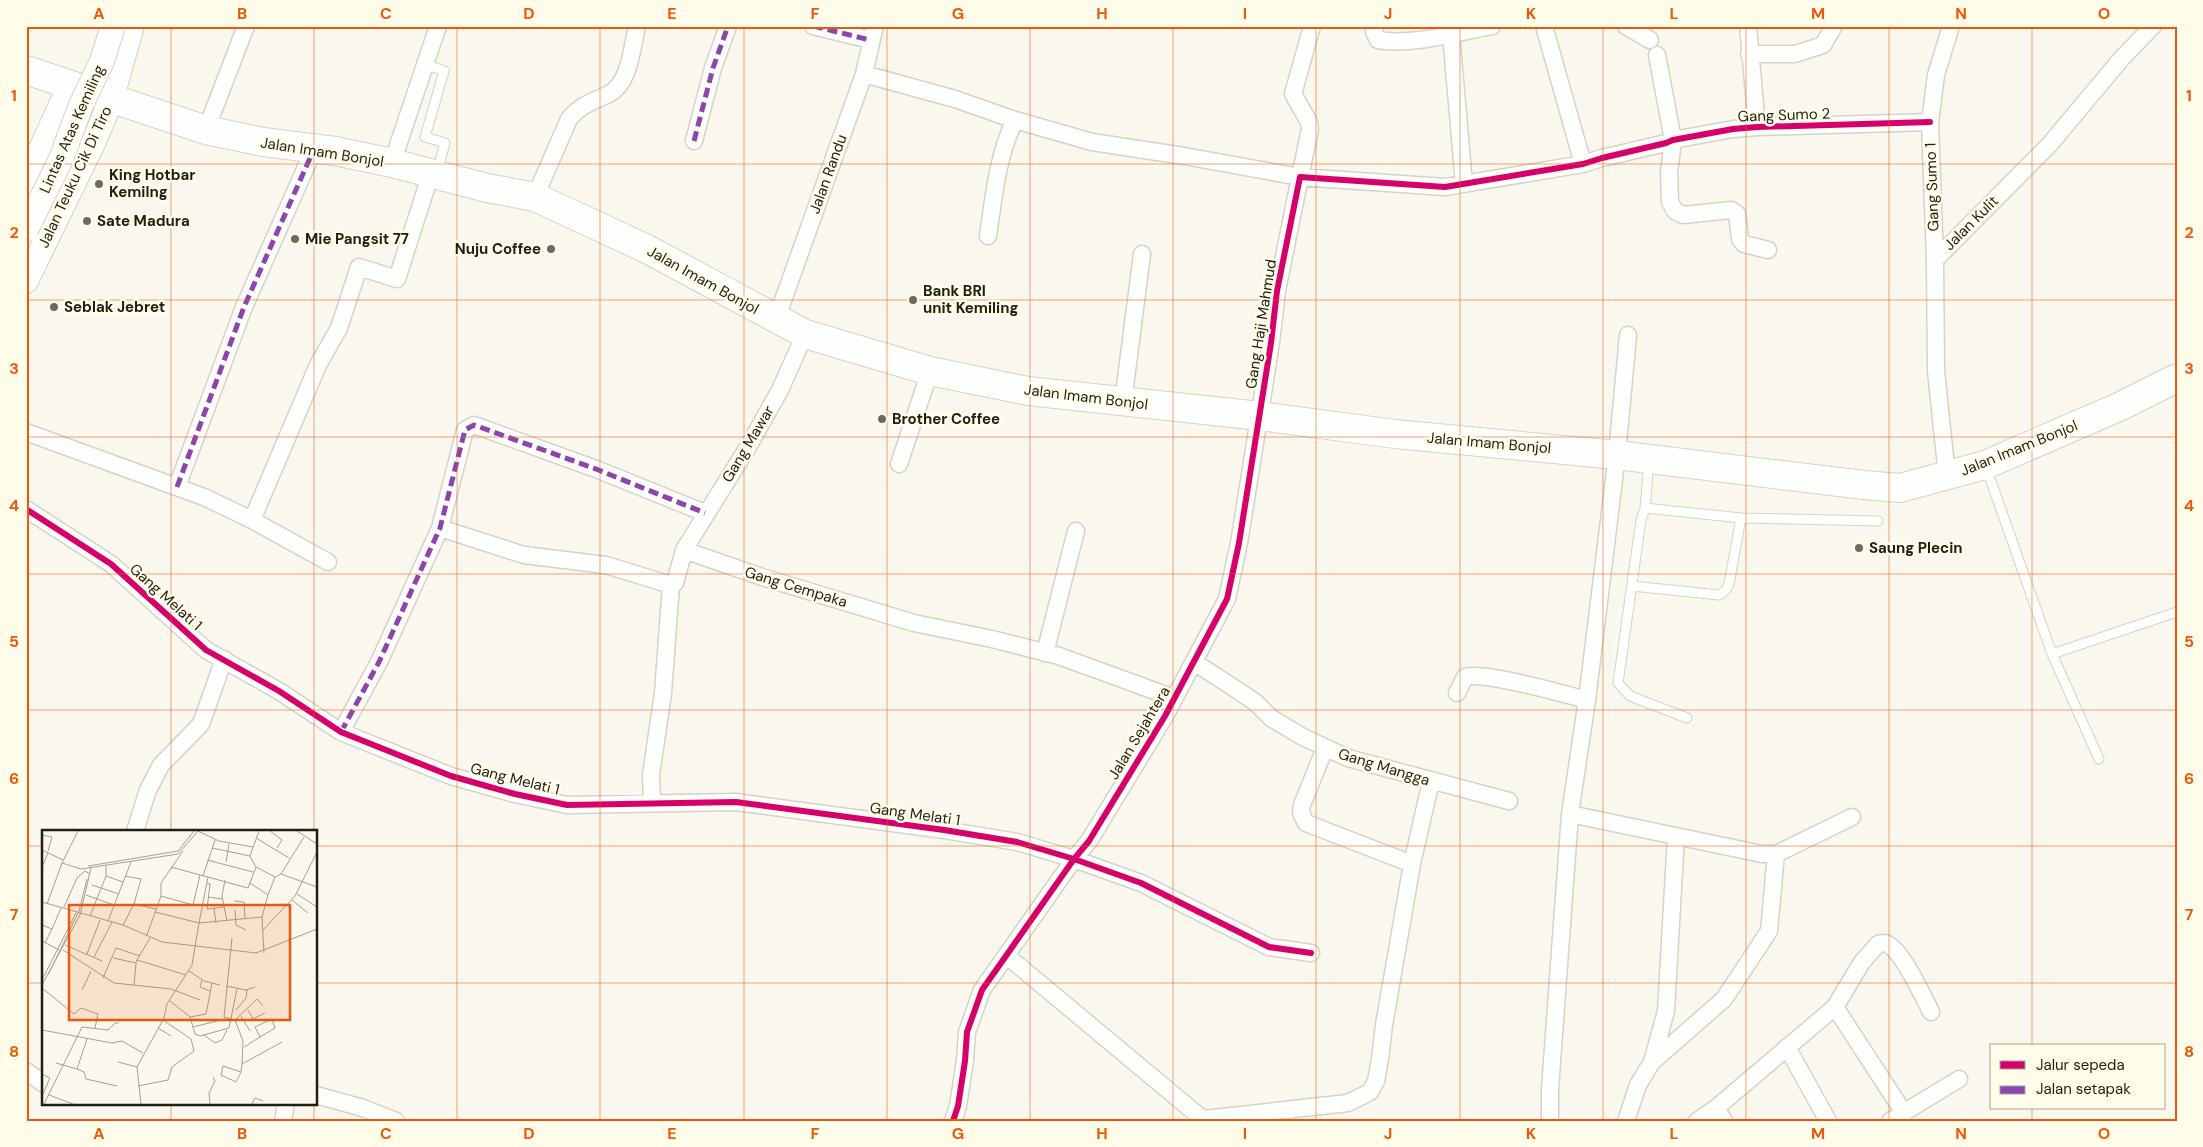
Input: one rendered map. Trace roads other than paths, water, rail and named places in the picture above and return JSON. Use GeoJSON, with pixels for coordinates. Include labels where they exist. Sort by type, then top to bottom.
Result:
{"type":"FeatureCollection","features":[{"type":"Feature","properties":{"kind":"highway","name":"Jalan Imam Bonjol"},"geometry":{"type":"LineString","coordinates":[[26,70],[111,100],[206,130],[263,142],[314,148],[392,163],[487,188],[535,197],[647,249],[805,334],[930,371],[1028,390],[1260,416],[1394,434],[1617,455],[1900,488],[1985,465],[2121,406],[2177,378]]}},
{"type":"Feature","properties":{"kind":"street","name":"Lintas Atas Kemiling"},"geometry":{"type":"LineString","coordinates":[[26,230],[61,159],[81,106],[102,61],[113,26]]}},
{"type":"Feature","properties":{"kind":"street","name":"Jalan Teuku Cik Di Tiro"},"geometry":{"type":"LineString","coordinates":[[26,281],[95,139],[111,100],[132,26]]}},
{"type":"Feature","properties":{"kind":"street"},"geometry":{"type":"LineString","coordinates":[[206,130],[246,26]]}},
{"type":"Feature","properties":{"kind":"street"},"geometry":{"type":"LineString","coordinates":[[392,163],[438,26]]}},
{"type":"Feature","properties":{"kind":"street"},"geometry":{"type":"LineString","coordinates":[[535,197],[569,119],[588,103],[611,93],[620,86],[625,76],[637,26]]}},
{"type":"Feature","properties":{"kind":"street"},"geometry":{"type":"LineString","coordinates":[[694,141],[713,68],[728,26]]}},
{"type":"Feature","properties":{"kind":"street"},"geometry":{"type":"LineString","coordinates":[[813,26],[873,33]]}},
{"type":"Feature","properties":{"kind":"street","name":"Gang Haji Mahmud"},"geometry":{"type":"LineString","coordinates":[[1260,416],[1277,291],[1310,129],[1293,94],[1312,26]]}},
{"type":"Feature","properties":{"kind":"street"},"geometry":{"type":"LineString","coordinates":[[1375,26],[1374,32],[1378,40],[1392,42],[1417,40],[1492,26]]}},
{"type":"Feature","properties":{"kind":"street"},"geometry":{"type":"LineString","coordinates":[[1544,26],[1583,164]]}},
{"type":"Feature","properties":{"kind":"street"},"geometry":{"type":"LineString","coordinates":[[1626,26],[1650,40]]}},
{"type":"Feature","properties":{"kind":"street"},"geometry":{"type":"LineString","coordinates":[[1748,26],[1757,127]]}},
{"type":"Feature","properties":{"kind":"street"},"geometry":{"type":"LineString","coordinates":[[1749,54],[1796,54],[1824,45],[1834,26]]}},
{"type":"Feature","properties":{"kind":"street","name":"Gang Sumo 1"},"geometry":{"type":"LineString","coordinates":[[1935,260],[1930,122],[1936,75],[1951,26]]}},
{"type":"Feature","properties":{"kind":"street","name":"Jalan Kulit"},"geometry":{"type":"LineString","coordinates":[[1947,476],[1936,371],[1935,260],[2050,144],[2122,58],[2154,26]]}},
{"type":"Feature","properties":{"kind":"street","name":"Jalan Randu"},"geometry":{"type":"LineString","coordinates":[[776,320],[864,74],[873,33]]}},
{"type":"Feature","properties":{"kind":"street"},"geometry":{"type":"LineString","coordinates":[[1451,34],[1464,184]]}},
{"type":"Feature","properties":{"kind":"street"},"geometry":{"type":"LineString","coordinates":[[1657,55],[1673,140],[1669,173],[1670,202],[1675,211],[1683,215],[1731,210],[1736,214],[1740,239],[1744,244],[1768,250]]}},
{"type":"Feature","properties":{"kind":"street","name":"Gang Sumo 2"},"geometry":{"type":"LineString","coordinates":[[864,74],[955,99],[1015,120],[1092,142],[1300,177],[1431,187],[1464,184],[1583,164],[1673,140],[1733,129],[1930,122]]}},
{"type":"Feature","properties":{"kind":"street"},"geometry":{"type":"LineString","coordinates":[[26,182],[70,86]]}},
{"type":"Feature","properties":{"kind":"street"},"geometry":{"type":"LineString","coordinates":[[988,236],[997,172],[1006,139],[1015,120]]}},
{"type":"Feature","properties":{"kind":"street"},"geometry":{"type":"LineString","coordinates":[[178,487],[244,307],[314,148]]}},
{"type":"Feature","properties":{"kind":"street"},"geometry":{"type":"LineString","coordinates":[[252,520],[318,365],[338,328],[359,266],[397,279],[434,174]]}},
{"type":"Feature","properties":{"kind":"street"},"geometry":{"type":"LineString","coordinates":[[26,224],[37,228],[42,236],[43,246]]}},
{"type":"Feature","properties":{"kind":"street"},"geometry":{"type":"LineString","coordinates":[[1123,402],[1142,254]]}},
{"type":"Feature","properties":{"kind":"street","name":"Gang Mawar"},"geometry":{"type":"LineString","coordinates":[[684,550],[748,447],[780,390],[805,334]]}},
{"type":"Feature","properties":{"kind":"street"},"geometry":{"type":"LineString","coordinates":[[1550,1121],[1552,1050],[1570,814],[1587,700],[1617,455],[1628,335]]}},
{"type":"Feature","properties":{"kind":"street"},"geometry":{"type":"LineString","coordinates":[[899,464],[930,371]]}},
{"type":"Feature","properties":{"kind":"street","name":"Jalan Sejahtera"},"geometry":{"type":"LineString","coordinates":[[953,1121],[958,1106],[965,1060],[966,1032],[982,990],[1074,859],[1089,841],[1174,698],[1227,599],[1239,542],[1260,416]]}},
{"type":"Feature","properties":{"kind":"street"},"geometry":{"type":"LineString","coordinates":[[341,732],[379,662],[440,528],[465,430],[474,425],[596,469],[706,513]]}},
{"type":"Feature","properties":{"kind":"street"},"geometry":{"type":"LineString","coordinates":[[26,432],[178,487],[252,520],[328,562]]}},
{"type":"Feature","properties":{"kind":"street","name":"Gang Melati 1"},"geometry":{"type":"LineString","coordinates":[[26,509],[111,564],[206,650],[279,691],[341,732],[451,776],[516,794],[567,805],[736,802],[944,830],[1017,842],[1074,859],[1141,883],[1269,947],[1311,953]]}},
{"type":"Feature","properties":{"kind":"street"},"geometry":{"type":"LineString","coordinates":[[440,528],[524,555],[606,565],[671,585]]}},
{"type":"Feature","properties":{"kind":"street"},"geometry":{"type":"LineString","coordinates":[[1045,653],[1076,531]]}},
{"type":"Feature","properties":{"kind":"street"},"geometry":{"type":"LineString","coordinates":[[652,802],[651,774],[663,693],[671,585],[675,583],[684,550]]}},
{"type":"Feature","properties":{"kind":"street","name":"Gang Cempaka"},"geometry":{"type":"LineString","coordinates":[[684,550],[762,577],[914,624],[992,639],[1045,653],[1174,698]]}},
{"type":"Feature","properties":{"kind":"street"},"geometry":{"type":"LineString","coordinates":[[135,830],[148,790],[161,765],[202,724],[224,659]]}},
{"type":"Feature","properties":{"kind":"street","name":"Gang Mangga"},"geometry":{"type":"LineString","coordinates":[[1194,662],[1255,702],[1271,718],[1325,748],[1348,758],[1510,801]]}},
{"type":"Feature","properties":{"kind":"street"},"geometry":{"type":"LineString","coordinates":[[1457,693],[1465,677],[1470,675],[1488,677],[1587,700]]}},
{"type":"Feature","properties":{"kind":"street"},"geometry":{"type":"LineString","coordinates":[[1325,748],[1302,805],[1301,813],[1306,823],[1412,864]]}},
{"type":"Feature","properties":{"kind":"street"},"geometry":{"type":"LineString","coordinates":[[1007,956],[1204,1120],[1348,1103],[1370,1092],[1376,1081],[1412,864],[1431,781]]}},
{"type":"Feature","properties":{"kind":"street"},"geometry":{"type":"LineString","coordinates":[[1570,814],[1762,854],[1776,854],[1852,817]]}},
{"type":"Feature","properties":{"kind":"street"},"geometry":{"type":"LineString","coordinates":[[1626,1121],[1638,1085],[1652,1062],[1666,1011],[1676,836]]}},
{"type":"Feature","properties":{"kind":"street"},"geometry":{"type":"LineString","coordinates":[[1652,1062],[1724,999],[1769,931],[1776,854]]}},
{"type":"Feature","properties":{"kind":"street"},"geometry":{"type":"LineString","coordinates":[[1697,1121],[1720,1114],[1787,1048],[1835,1007],[1862,962],[1878,944],[1885,942],[1891,946],[1907,967],[1931,1012]]}},
{"type":"Feature","properties":{"kind":"street"},"geometry":{"type":"LineString","coordinates":[[1835,1007],[1897,1117],[1959,1079]]}},
{"type":"Feature","properties":{"kind":"street"},"geometry":{"type":"LineString","coordinates":[[1787,1048],[1828,1121]]}},
{"type":"Feature","properties":{"kind":"street"},"geometry":{"type":"LineString","coordinates":[[26,1071],[42,1083]]}},
{"type":"Feature","properties":{"kind":"street"},"geometry":{"type":"LineString","coordinates":[[318,1096],[363,1108],[396,1121]]}},
{"type":"Feature","properties":{"kind":"street"},"geometry":{"type":"LineString","coordinates":[[283,1121],[286,1104]]}},
{"type":"Feature","properties":{"kind":"lane"},"geometry":{"type":"LineString","coordinates":[[426,64],[444,71],[425,137],[445,143],[434,174]]}},
{"type":"Feature","properties":{"kind":"lane"},"geometry":{"type":"LineString","coordinates":[[1649,459],[1645,508],[1641,520],[1618,683],[1630,696],[1687,718]]}},
{"type":"Feature","properties":{"kind":"lane"},"geometry":{"type":"LineString","coordinates":[[1985,465],[2052,654],[2098,759]]}},
{"type":"Feature","properties":{"kind":"lane"},"geometry":{"type":"LineString","coordinates":[[1645,508],[1741,518],[1878,521]]}},
{"type":"Feature","properties":{"kind":"lane"},"geometry":{"type":"LineString","coordinates":[[1632,586],[1719,595],[1726,590],[1729,584],[1741,518]]}},
{"type":"Feature","properties":{"kind":"lane"},"geometry":{"type":"LineString","coordinates":[[2052,654],[2177,612]]}},
{"type":"Feature","properties":{"kind":"place","name":"King Hotbar Kemilng"},"geometry":{"type":"Point","coordinates":[99,184]}},
{"type":"Feature","properties":{"kind":"place","name":"Sate Madura"},"geometry":{"type":"Point","coordinates":[87,221]}},
{"type":"Feature","properties":{"kind":"place","name":"Mie Pangsit 77"},"geometry":{"type":"Point","coordinates":[295,239]}},
{"type":"Feature","properties":{"kind":"place","name":"Nuju Coffee"},"geometry":{"type":"Point","coordinates":[551,249]}},
{"type":"Feature","properties":{"kind":"place","name":"Bank BRI unit Kemiling"},"geometry":{"type":"Point","coordinates":[913,300]}},
{"type":"Feature","properties":{"kind":"place","name":"Seblak Jebret"},"geometry":{"type":"Point","coordinates":[54,307]}},
{"type":"Feature","properties":{"kind":"place","name":"Brother Coffee"},"geometry":{"type":"Point","coordinates":[882,419]}},
{"type":"Feature","properties":{"kind":"place","name":"Saung Plecin"},"geometry":{"type":"Point","coordinates":[1859,548]}}]}
